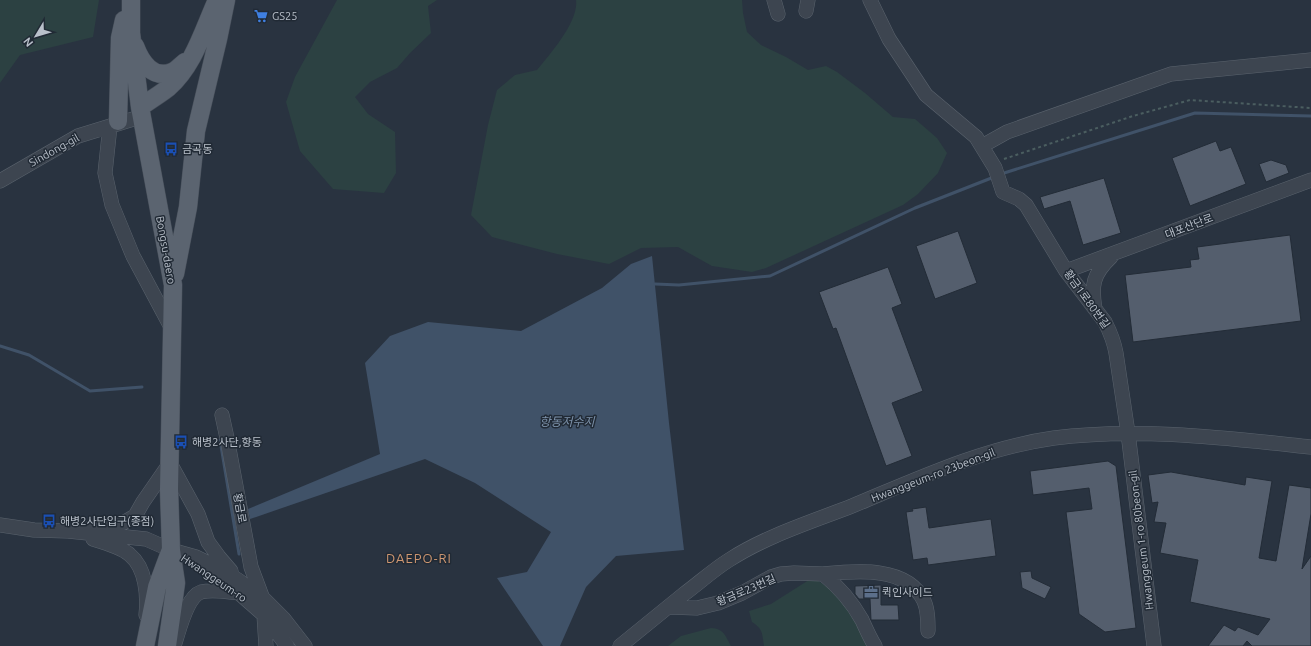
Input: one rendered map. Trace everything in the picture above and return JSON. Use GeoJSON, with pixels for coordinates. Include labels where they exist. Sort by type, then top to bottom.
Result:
{"type":"FeatureCollection","features":[{"type":"Feature","properties":{"kind":"main road"},"geometry":{"type":"LineString","coordinates":[[114,123],[120,38],[128,0]]}},
{"type":"Feature","properties":{"kind":"main road","name":"Bongsu-daero"},"geometry":{"type":"LineString","coordinates":[[132,0],[131,33],[141,111],[173,285],[170,550],[176,583],[167,646]]}},
{"type":"Feature","properties":{"kind":"main road"},"geometry":{"type":"LineString","coordinates":[[141,111],[169,87],[182,73],[193,55],[216,0]]}},
{"type":"Feature","properties":{"kind":"main road"},"geometry":{"type":"LineString","coordinates":[[173,285],[188,207],[196,131],[226,0]]}},
{"type":"Feature","properties":{"kind":"main road"},"geometry":{"type":"LineString","coordinates":[[141,111],[166,98],[187,76],[206,50],[222,18]]}},
{"type":"Feature","properties":{"kind":"main road"},"geometry":{"type":"LineString","coordinates":[[131,33],[139,56],[146,66],[157,72],[166,74],[174,71],[193,55]]}},
{"type":"Feature","properties":{"kind":"main road","name":"Bongsu-daero"},"geometry":{"type":"LineString","coordinates":[[144,646],[157,587],[170,550]]}},
{"type":"Feature","properties":{"kind":"street"},"geometry":{"type":"LineString","coordinates":[[774,0],[778,14]]}},
{"type":"Feature","properties":{"kind":"street"},"geometry":{"type":"LineString","coordinates":[[870,0],[889,38],[926,95],[976,137],[993,166]]}},
{"type":"Feature","properties":{"kind":"street"},"geometry":{"type":"LineString","coordinates":[[982,146],[1007,132],[1170,74],[1311,60]]}},
{"type":"Feature","properties":{"kind":"street","name":"Sindong-gil"},"geometry":{"type":"LineString","coordinates":[[0,181],[78,136],[141,111]]}},
{"type":"Feature","properties":{"kind":"street"},"geometry":{"type":"LineString","coordinates":[[114,123],[105,173],[112,205],[133,256],[172,329]]}},
{"type":"Feature","properties":{"kind":"street","name":"황금1로80번길"},"geometry":{"type":"LineString","coordinates":[[993,166],[1001,188],[1006,194],[1019,199],[1026,205],[1066,271],[1105,322],[1114,340],[1128,433]]}},
{"type":"Feature","properties":{"kind":"street","name":"대포산단로"},"geometry":{"type":"LineString","coordinates":[[1066,271],[1311,180]]}},
{"type":"Feature","properties":{"kind":"street"},"geometry":{"type":"LineString","coordinates":[[1095,310],[1093,294],[1094,280],[1099,270],[1114,254]]}},
{"type":"Feature","properties":{"kind":"street","name":"황금로"},"geometry":{"type":"LineString","coordinates":[[222,414],[228,438],[251,567],[264,599]]}},
{"type":"Feature","properties":{"kind":"street","name":"Hwanggeum-ro 23beon-gil"},"geometry":{"type":"LineString","coordinates":[[620,646],[713,572],[747,550],[788,531],[938,471],[997,450],[1052,438],[1128,433],[1189,436],[1311,447]]}},
{"type":"Feature","properties":{"kind":"street","name":"Hwanggeum 1-ro 80beon-gil"},"geometry":{"type":"LineString","coordinates":[[1128,433],[1154,646]]}},
{"type":"Feature","properties":{"kind":"street"},"geometry":{"type":"LineString","coordinates":[[0,525],[34,530],[68,532],[123,523],[135,516],[170,463],[198,514],[208,542],[239,587],[200,593],[192,598],[187,607],[174,646]]}},
{"type":"Feature","properties":{"kind":"street"},"geometry":{"type":"LineString","coordinates":[[68,532],[106,543],[130,554],[141,569],[145,583],[146,608],[144,646]]}},
{"type":"Feature","properties":{"kind":"street","name":"Hwanggeum-ro"},"geometry":{"type":"LineString","coordinates":[[68,532],[146,539],[170,550],[196,557],[219,568],[239,587],[287,646]]}},
{"type":"Feature","properties":{"kind":"street","name":"황금로23번길"},"geometry":{"type":"LineString","coordinates":[[669,607],[697,608],[718,603],[742,593],[771,577],[782,574],[823,574],[862,571],[874,572],[904,581],[912,586],[923,600],[926,609],[928,631]]}},
{"type":"Feature","properties":{"kind":"street"},"geometry":{"type":"LineString","coordinates":[[823,574],[848,599],[862,620],[875,646]]}},
{"type":"Feature","properties":{"kind":"street","name":"Hwanggeum-ro"},"geometry":{"type":"LineString","coordinates":[[239,587],[264,599],[284,619],[305,646]]}},
{"type":"Feature","properties":{"kind":"street"},"geometry":{"type":"LineString","coordinates":[[264,616],[266,646]]}},
{"type":"Feature","properties":{"kind":"path"},"geometry":{"type":"LineString","coordinates":[[993,166],[1133,116],[1190,100],[1311,108]]}},
{"type":"Feature","properties":{"kind":"green space"},"geometry":{"type":"Polygon","coordinates":[[[0,0],[99,0],[93,37],[20,55],[0,83],[0,0]]]}},
{"type":"Feature","properties":{"kind":"green space"},"geometry":{"type":"Polygon","coordinates":[[[337,0],[437,0],[428,6],[431,33],[397,68],[370,82],[355,97],[368,114],[395,132],[396,173],[384,193],[333,189],[300,151],[286,102],[295,77],[337,0]]]}},
{"type":"Feature","properties":{"kind":"green space"},"geometry":{"type":"Polygon","coordinates":[[[576,0],[742,0],[747,32],[761,45],[808,70],[826,66],[837,72],[893,117],[915,119],[937,138],[947,153],[938,173],[918,194],[903,205],[766,268],[752,272],[712,266],[678,247],[641,248],[609,264],[557,254],[492,237],[471,215],[488,125],[497,90],[515,75],[537,70],[556,46],[568,27],[576,8],[576,0]]]}},
{"type":"Feature","properties":{"kind":"green space"},"geometry":{"type":"Polygon","coordinates":[[[812,578],[822,583],[846,606],[868,646],[764,646],[761,632],[752,622],[749,611],[771,604],[812,578]]]}},
{"type":"Feature","properties":{"kind":"green space"},"geometry":{"type":"Polygon","coordinates":[[[711,628],[721,631],[731,646],[668,646],[681,636],[711,628]]]}},
{"type":"Feature","properties":{"kind":"water","name":"항동저수지"},"geometry":{"type":"Polygon","coordinates":[[[652,256],[684,550],[616,556],[586,587],[560,646],[543,646],[497,578],[527,572],[551,532],[475,483],[425,459],[250,519],[248,509],[380,454],[365,363],[390,336],[428,322],[521,331],[602,288],[631,264],[652,256]]]}},
{"type":"Feature","properties":{"kind":"building"},"geometry":{"type":"Polygon","coordinates":[[[1216,141],[1220,151],[1231,147],[1246,184],[1190,206],[1172,158],[1216,141]]]}},
{"type":"Feature","properties":{"kind":"building"},"geometry":{"type":"Polygon","coordinates":[[[1271,160],[1286,165],[1289,173],[1266,182],[1259,164],[1271,160]]]}},
{"type":"Feature","properties":{"kind":"building"},"geometry":{"type":"Polygon","coordinates":[[[1104,178],[1121,233],[1083,245],[1070,201],[1044,209],[1040,197],[1104,178]]]}},
{"type":"Feature","properties":{"kind":"building"},"geometry":{"type":"Polygon","coordinates":[[[958,231],[977,283],[935,299],[916,246],[958,231]]]}},
{"type":"Feature","properties":{"kind":"building"},"geometry":{"type":"Polygon","coordinates":[[[1290,235],[1301,321],[1133,342],[1125,275],[1191,267],[1190,260],[1199,259],[1197,247],[1290,235]]]}},
{"type":"Feature","properties":{"kind":"building"},"geometry":{"type":"Polygon","coordinates":[[[888,267],[902,304],[892,308],[923,391],[892,403],[912,456],[886,466],[836,328],[833,329],[819,292],[888,267]]]}},
{"type":"Feature","properties":{"kind":"building"},"geometry":{"type":"Polygon","coordinates":[[[1108,461],[1116,466],[1136,628],[1105,632],[1079,614],[1066,512],[1092,509],[1089,488],[1033,495],[1030,471],[1108,461]]]}},
{"type":"Feature","properties":{"kind":"building"},"geometry":{"type":"Polygon","coordinates":[[[1171,472],[1245,485],[1246,477],[1272,481],[1259,558],[1276,561],[1289,485],[1311,488],[1311,514],[1302,569],[1311,556],[1311,646],[1252,646],[1247,641],[1243,646],[1208,646],[1224,625],[1235,631],[1238,627],[1258,635],[1270,619],[1190,602],[1198,560],[1160,553],[1166,523],[1154,522],[1158,502],[1152,503],[1148,475],[1171,472]]]}},
{"type":"Feature","properties":{"kind":"building"},"geometry":{"type":"Polygon","coordinates":[[[926,507],[929,528],[991,519],[996,556],[928,565],[927,558],[913,560],[906,512],[913,511],[912,509],[926,507]]]}},
{"type":"Feature","properties":{"kind":"building"},"geometry":{"type":"Polygon","coordinates":[[[1031,571],[1032,578],[1051,587],[1045,599],[1022,588],[1020,572],[1031,571]]]}},
{"type":"Feature","properties":{"kind":"building"},"geometry":{"type":"Polygon","coordinates":[[[881,585],[881,605],[898,605],[899,620],[871,620],[870,599],[859,599],[855,594],[855,586],[881,585]]]}},
{"type":"Feature","properties":{"kind":"waterway"},"geometry":{"type":"LineString","coordinates":[[1001,174],[1195,113],[1311,116]]}},
{"type":"Feature","properties":{"kind":"waterway"},"geometry":{"type":"LineString","coordinates":[[655,284],[679,285],[770,276],[915,208],[994,177]]}},
{"type":"Feature","properties":{"kind":"waterway"},"geometry":{"type":"LineString","coordinates":[[0,346],[29,355],[90,391],[142,387]]}},
{"type":"Feature","properties":{"kind":"waterway"},"geometry":{"type":"LineString","coordinates":[[220,440],[239,554]]}},
{"type":"Feature","properties":{"kind":"place","name":"GS25"},"geometry":{"type":"Point","coordinates":[261,16]}},
{"type":"Feature","properties":{"kind":"place","name":"금곡동"},"geometry":{"type":"Point","coordinates":[171,149]}},
{"type":"Feature","properties":{"kind":"place","name":"해병2사단,향동"},"geometry":{"type":"Point","coordinates":[181,442]}},
{"type":"Feature","properties":{"kind":"place","name":"해병2사단입구(종점)"},"geometry":{"type":"Point","coordinates":[49,521]}},
{"type":"Feature","properties":{"kind":"place","name":"퀵인사이드"},"geometry":{"type":"Point","coordinates":[871,592]}},
{"type":"Feature","properties":{"kind":"district","name":"DAEPO-RI"},"geometry":{"type":"Point","coordinates":[419,558]}}]}
